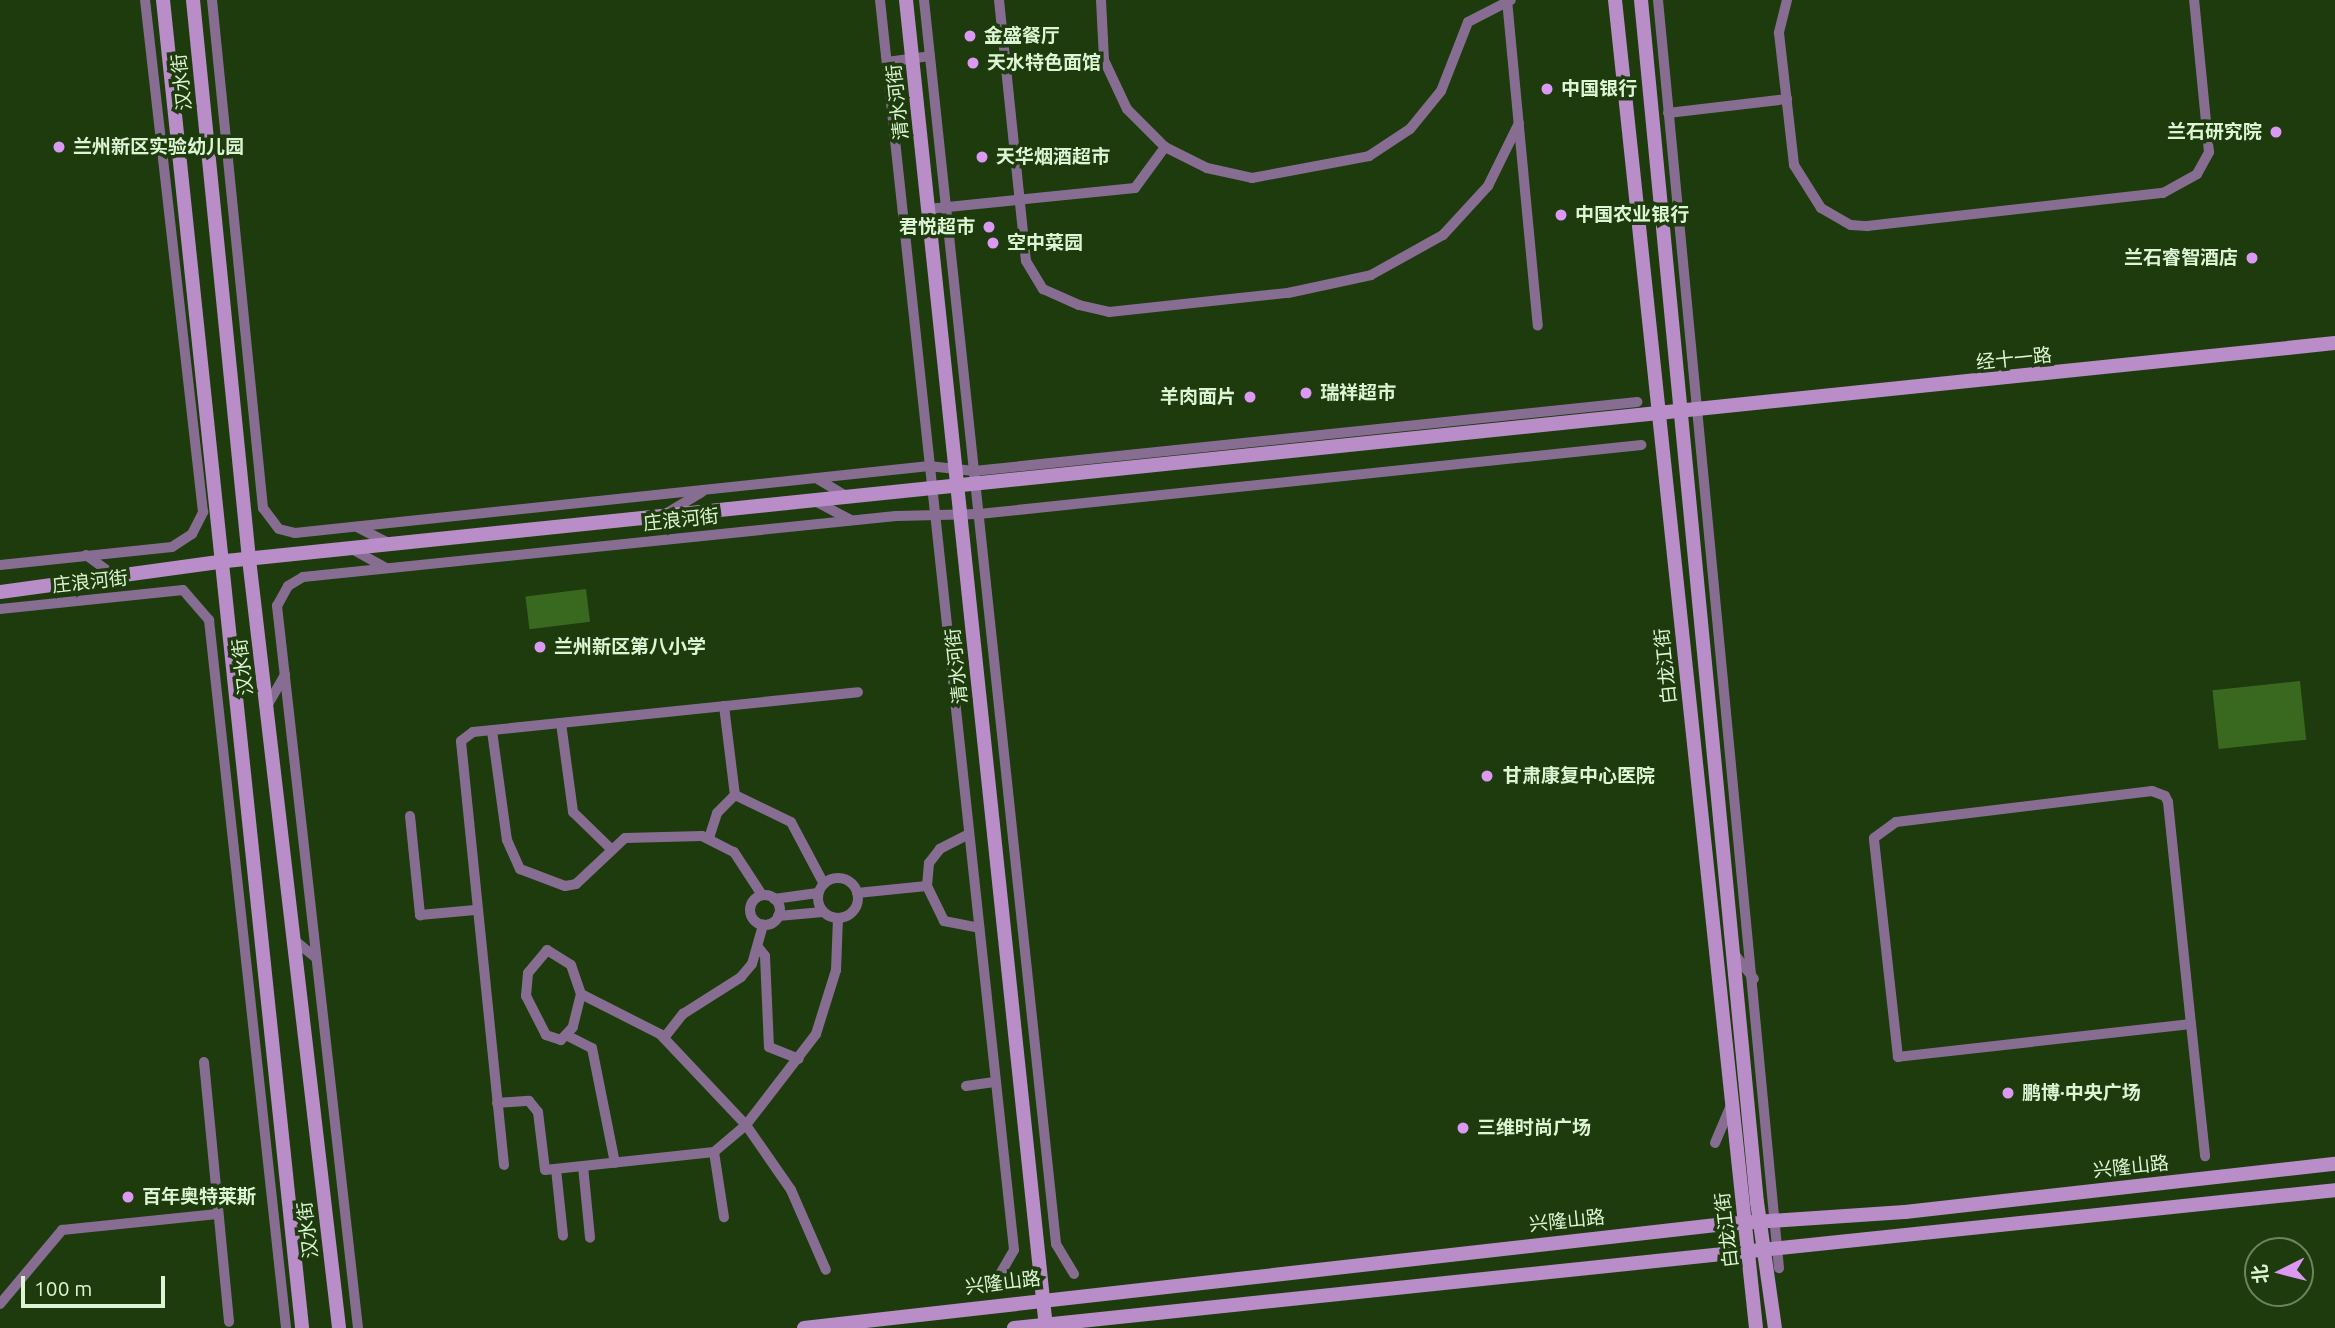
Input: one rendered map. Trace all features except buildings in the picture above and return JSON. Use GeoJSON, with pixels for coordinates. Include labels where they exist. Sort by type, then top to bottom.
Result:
{"type":"FeatureCollection","features":[{"type":"Feature","properties":{"kind":"street"},"geometry":{"type":"LineString","coordinates":[[0,565],[172,547],[192,534],[203,512],[145,0]]}},
{"type":"Feature","properties":{"kind":"street","name":"汉水街"},"geometry":{"type":"LineString","coordinates":[[163,0],[237,665],[302,1328]]}},
{"type":"Feature","properties":{"kind":"street","name":"汉水街"},"geometry":{"type":"LineString","coordinates":[[193,0],[249,559],[339,1328]]}},
{"type":"Feature","properties":{"kind":"street"},"geometry":{"type":"LineString","coordinates":[[212,0],[263,508],[279,530],[356,527],[929,466],[956,469],[975,478],[1637,401]]}},
{"type":"Feature","properties":{"kind":"street"},"geometry":{"type":"LineString","coordinates":[[880,0],[1014,1250],[995,1283]]}},
{"type":"Feature","properties":{"kind":"street","name":"清水河街"},"geometry":{"type":"LineString","coordinates":[[906,0],[1046,1326]]}},
{"type":"Feature","properties":{"kind":"street"},"geometry":{"type":"LineString","coordinates":[[924,0],[1056,1244],[1074,1274]]}},
{"type":"Feature","properties":{"kind":"street"},"geometry":{"type":"LineString","coordinates":[[999,0],[1019,200],[1032,277],[1056,299],[1109,312],[1339,285],[1412,255],[1443,235],[1488,186],[1519,122]]}},
{"type":"Feature","properties":{"kind":"street"},"geometry":{"type":"LineString","coordinates":[[1101,0],[1104,60],[1127,109],[1165,147],[1206,168],[1252,178],[1369,156],[1410,129],[1441,91],[1468,22],[1509,0],[1538,326]]}},
{"type":"Feature","properties":{"kind":"street","name":"白龙江街"},"geometry":{"type":"LineString","coordinates":[[1615,0],[1730,1108],[1760,1222]]}},
{"type":"Feature","properties":{"kind":"street","name":"白龙江街"},"geometry":{"type":"LineString","coordinates":[[1641,0],[1760,1222],[1775,1328]]}},
{"type":"Feature","properties":{"kind":"street","name":"白龙江街"},"geometry":{"type":"LineString","coordinates":[[1658,0],[1754,979],[1763,1099],[1760,1222],[1763,1248],[1756,1328]]}},
{"type":"Feature","properties":{"kind":"street"},"geometry":{"type":"LineString","coordinates":[[1787,0],[1779,33],[1794,165],[1805,189],[1851,225],[2163,193],[2197,174],[2209,152],[2194,0]]}},
{"type":"Feature","properties":{"kind":"street"},"geometry":{"type":"LineString","coordinates":[[887,62],[930,56]]}},
{"type":"Feature","properties":{"kind":"street"},"geometry":{"type":"LineString","coordinates":[[1668,113],[1787,99]]}},
{"type":"Feature","properties":{"kind":"street"},"geometry":{"type":"LineString","coordinates":[[928,209],[1135,188],[1165,147]]}},
{"type":"Feature","properties":{"kind":"street","name":"经十一路"},"geometry":{"type":"LineString","coordinates":[[0,592],[226,561],[957,486],[975,478],[1681,414],[2335,343]]}},
{"type":"Feature","properties":{"kind":"street"},"geometry":{"type":"LineString","coordinates":[[234,413],[256,438]]}},
{"type":"Feature","properties":{"kind":"street"},"geometry":{"type":"LineString","coordinates":[[195,440],[210,417]]}},
{"type":"Feature","properties":{"kind":"street","name":"庄浪河街"},"geometry":{"type":"LineString","coordinates":[[285,675],[277,606],[288,586],[303,578],[850,520],[979,514],[1641,445]]}},
{"type":"Feature","properties":{"kind":"street"},"geometry":{"type":"LineString","coordinates":[[816,478],[848,498]]}},
{"type":"Feature","properties":{"kind":"street"},"geometry":{"type":"LineString","coordinates":[[664,515],[706,490]]}},
{"type":"Feature","properties":{"kind":"street"},"geometry":{"type":"LineString","coordinates":[[814,501],[850,520]]}},
{"type":"Feature","properties":{"kind":"street"},"geometry":{"type":"LineString","coordinates":[[356,527],[391,544]]}},
{"type":"Feature","properties":{"kind":"street"},"geometry":{"type":"LineString","coordinates":[[350,548],[388,569]]}},
{"type":"Feature","properties":{"kind":"street"},"geometry":{"type":"LineString","coordinates":[[86,555],[114,575]]}},
{"type":"Feature","properties":{"kind":"street","name":"庄浪河街"},"geometry":{"type":"LineString","coordinates":[[0,609],[183,590],[209,620],[217,694]]}},
{"type":"Feature","properties":{"kind":"street"},"geometry":{"type":"LineString","coordinates":[[237,665],[261,662]]}},
{"type":"Feature","properties":{"kind":"street"},"geometry":{"type":"LineString","coordinates":[[267,706],[285,675]]}},
{"type":"Feature","properties":{"kind":"street"},"geometry":{"type":"LineString","coordinates":[[285,675],[358,1328]]}},
{"type":"Feature","properties":{"kind":"street"},"geometry":{"type":"LineString","coordinates":[[239,692],[217,694],[286,1328]]}},
{"type":"Feature","properties":{"kind":"street"},"geometry":{"type":"LineString","coordinates":[[504,1165],[458,749],[466,735],[492,730],[858,692]]}},
{"type":"Feature","properties":{"kind":"street"},"geometry":{"type":"LineString","coordinates":[[724,706],[735,795]]}},
{"type":"Feature","properties":{"kind":"street"},"geometry":{"type":"LineString","coordinates":[[561,723],[573,812],[610,848]]}},
{"type":"Feature","properties":{"kind":"street"},"geometry":{"type":"LineString","coordinates":[[492,730],[507,840],[520,869],[576,884],[610,848],[639,835],[709,838],[734,852],[762,895],[775,899],[821,888],[843,879],[858,893],[927,886]]}},
{"type":"Feature","properties":{"kind":"street"},"geometry":{"type":"LineString","coordinates":[[2191,1024],[1898,1057],[1874,838],[1896,822],[2159,792],[2168,802],[2205,1156]]}},
{"type":"Feature","properties":{"kind":"street"},"geometry":{"type":"LineString","coordinates":[[709,838],[717,813],[735,795]]}},
{"type":"Feature","properties":{"kind":"street"},"geometry":{"type":"LineString","coordinates":[[735,795],[792,822],[821,888],[823,912]]}},
{"type":"Feature","properties":{"kind":"street"},"geometry":{"type":"LineString","coordinates":[[410,816],[420,915],[475,910]]}},
{"type":"Feature","properties":{"kind":"street"},"geometry":{"type":"LineString","coordinates":[[969,834],[940,849],[929,863],[927,886],[944,921],[979,928]]}},
{"type":"Feature","properties":{"kind":"street"},"geometry":{"type":"LineString","coordinates":[[838,919],[855,909],[858,893]]}},
{"type":"Feature","properties":{"kind":"street"},"geometry":{"type":"LineString","coordinates":[[762,895],[750,913],[763,925]]}},
{"type":"Feature","properties":{"kind":"street"},"geometry":{"type":"LineString","coordinates":[[775,899],[778,916]]}},
{"type":"Feature","properties":{"kind":"street"},"geometry":{"type":"LineString","coordinates":[[664,1038],[683,1014],[731,988],[758,947],[763,925],[778,916],[823,912],[838,919]]}},
{"type":"Feature","properties":{"kind":"street"},"geometry":{"type":"LineString","coordinates":[[497,1103],[529,1101],[538,1112],[545,1170],[714,1152],[746,1125],[799,1059],[828,1008],[838,919]]}},
{"type":"Feature","properties":{"kind":"street"},"geometry":{"type":"LineString","coordinates":[[294,940],[316,958]]}},
{"type":"Feature","properties":{"kind":"street"},"geometry":{"type":"LineString","coordinates":[[758,947],[768,983],[769,1047],[799,1059]]}},
{"type":"Feature","properties":{"kind":"street"},"geometry":{"type":"LineString","coordinates":[[615,1163],[592,1048],[568,1035],[549,1038],[529,1009],[526,981],[537,956],[559,953],[581,994],[664,1038],[746,1125],[791,1189],[826,1270]]}},
{"type":"Feature","properties":{"kind":"street"},"geometry":{"type":"LineString","coordinates":[[1736,956],[1754,979]]}},
{"type":"Feature","properties":{"kind":"street"},"geometry":{"type":"LineString","coordinates":[[568,1035],[581,994]]}},
{"type":"Feature","properties":{"kind":"street"},"geometry":{"type":"LineString","coordinates":[[251,998],[272,1027]]}},
{"type":"Feature","properties":{"kind":"street"},"geometry":{"type":"LineString","coordinates":[[204,1062],[229,1322]]}},
{"type":"Feature","properties":{"kind":"street"},"geometry":{"type":"LineString","coordinates":[[966,1086],[996,1083]]}},
{"type":"Feature","properties":{"kind":"street"},"geometry":{"type":"LineString","coordinates":[[1752,1132],[1763,1099]]}},
{"type":"Feature","properties":{"kind":"street"},"geometry":{"type":"LineString","coordinates":[[1716,1143],[1730,1108]]}},
{"type":"Feature","properties":{"kind":"street"},"geometry":{"type":"LineString","coordinates":[[714,1152],[724,1217]]}},
{"type":"Feature","properties":{"kind":"street","name":"兴隆山路"},"geometry":{"type":"LineString","coordinates":[[804,1328],[1043,1298],[2335,1164]]}},
{"type":"Feature","properties":{"kind":"street"},"geometry":{"type":"LineString","coordinates":[[583,1166],[590,1238]]}},
{"type":"Feature","properties":{"kind":"street"},"geometry":{"type":"LineString","coordinates":[[556,1169],[563,1236]]}},
{"type":"Feature","properties":{"kind":"street"},"geometry":{"type":"LineString","coordinates":[[1014,1328],[1701,1259],[1763,1248],[2335,1190]]}},
{"type":"Feature","properties":{"kind":"street"},"geometry":{"type":"LineString","coordinates":[[0,1304],[62,1230],[217,1214]]}},
{"type":"Feature","properties":{"kind":"street","name":"白龙江街"},"geometry":{"type":"LineString","coordinates":[[1763,1248],[1779,1268]]}},
{"type":"Feature","properties":{"kind":"green space"},"geometry":{"type":"Polygon","coordinates":[[[586,589],[590,622],[529,629],[525,596],[586,589]]]}},
{"type":"Feature","properties":{"kind":"green space"},"geometry":{"type":"Polygon","coordinates":[[[2300,681],[2306,740],[2219,749],[2212,690],[2300,681]]]}},
{"type":"Feature","properties":{"kind":"place","name":"金盛餐厅"},"geometry":{"type":"Point","coordinates":[970,36]}},
{"type":"Feature","properties":{"kind":"place","name":"天水特色面馆"},"geometry":{"type":"Point","coordinates":[973,63]}},
{"type":"Feature","properties":{"kind":"place","name":"中国银行"},"geometry":{"type":"Point","coordinates":[1547,89]}},
{"type":"Feature","properties":{"kind":"place","name":"兰石研究院"},"geometry":{"type":"Point","coordinates":[2276,132]}},
{"type":"Feature","properties":{"kind":"place","name":"兰州新区实验幼儿园"},"geometry":{"type":"Point","coordinates":[59,147]}},
{"type":"Feature","properties":{"kind":"place","name":"天华烟酒超市"},"geometry":{"type":"Point","coordinates":[982,157]}},
{"type":"Feature","properties":{"kind":"place","name":"中国农业银行"},"geometry":{"type":"Point","coordinates":[1561,215]}},
{"type":"Feature","properties":{"kind":"place","name":"君悦超市"},"geometry":{"type":"Point","coordinates":[989,227]}},
{"type":"Feature","properties":{"kind":"place","name":"空中菜园"},"geometry":{"type":"Point","coordinates":[993,243]}},
{"type":"Feature","properties":{"kind":"place","name":"兰石睿智酒店"},"geometry":{"type":"Point","coordinates":[2252,258]}},
{"type":"Feature","properties":{"kind":"place","name":"瑞祥超市"},"geometry":{"type":"Point","coordinates":[1306,393]}},
{"type":"Feature","properties":{"kind":"place","name":"羊肉面片"},"geometry":{"type":"Point","coordinates":[1250,397]}},
{"type":"Feature","properties":{"kind":"place","name":"兰州新区第八小学"},"geometry":{"type":"Point","coordinates":[540,647]}},
{"type":"Feature","properties":{"kind":"place","name":"甘肃康复中心医院"},"geometry":{"type":"Point","coordinates":[1487,776]}},
{"type":"Feature","properties":{"kind":"place","name":"鹏博·中央广场"},"geometry":{"type":"Point","coordinates":[2008,1093]}},
{"type":"Feature","properties":{"kind":"place","name":"三维时尚广场"},"geometry":{"type":"Point","coordinates":[1463,1128]}},
{"type":"Feature","properties":{"kind":"place","name":"百年奥特莱斯"},"geometry":{"type":"Point","coordinates":[128,1197]}}]}
